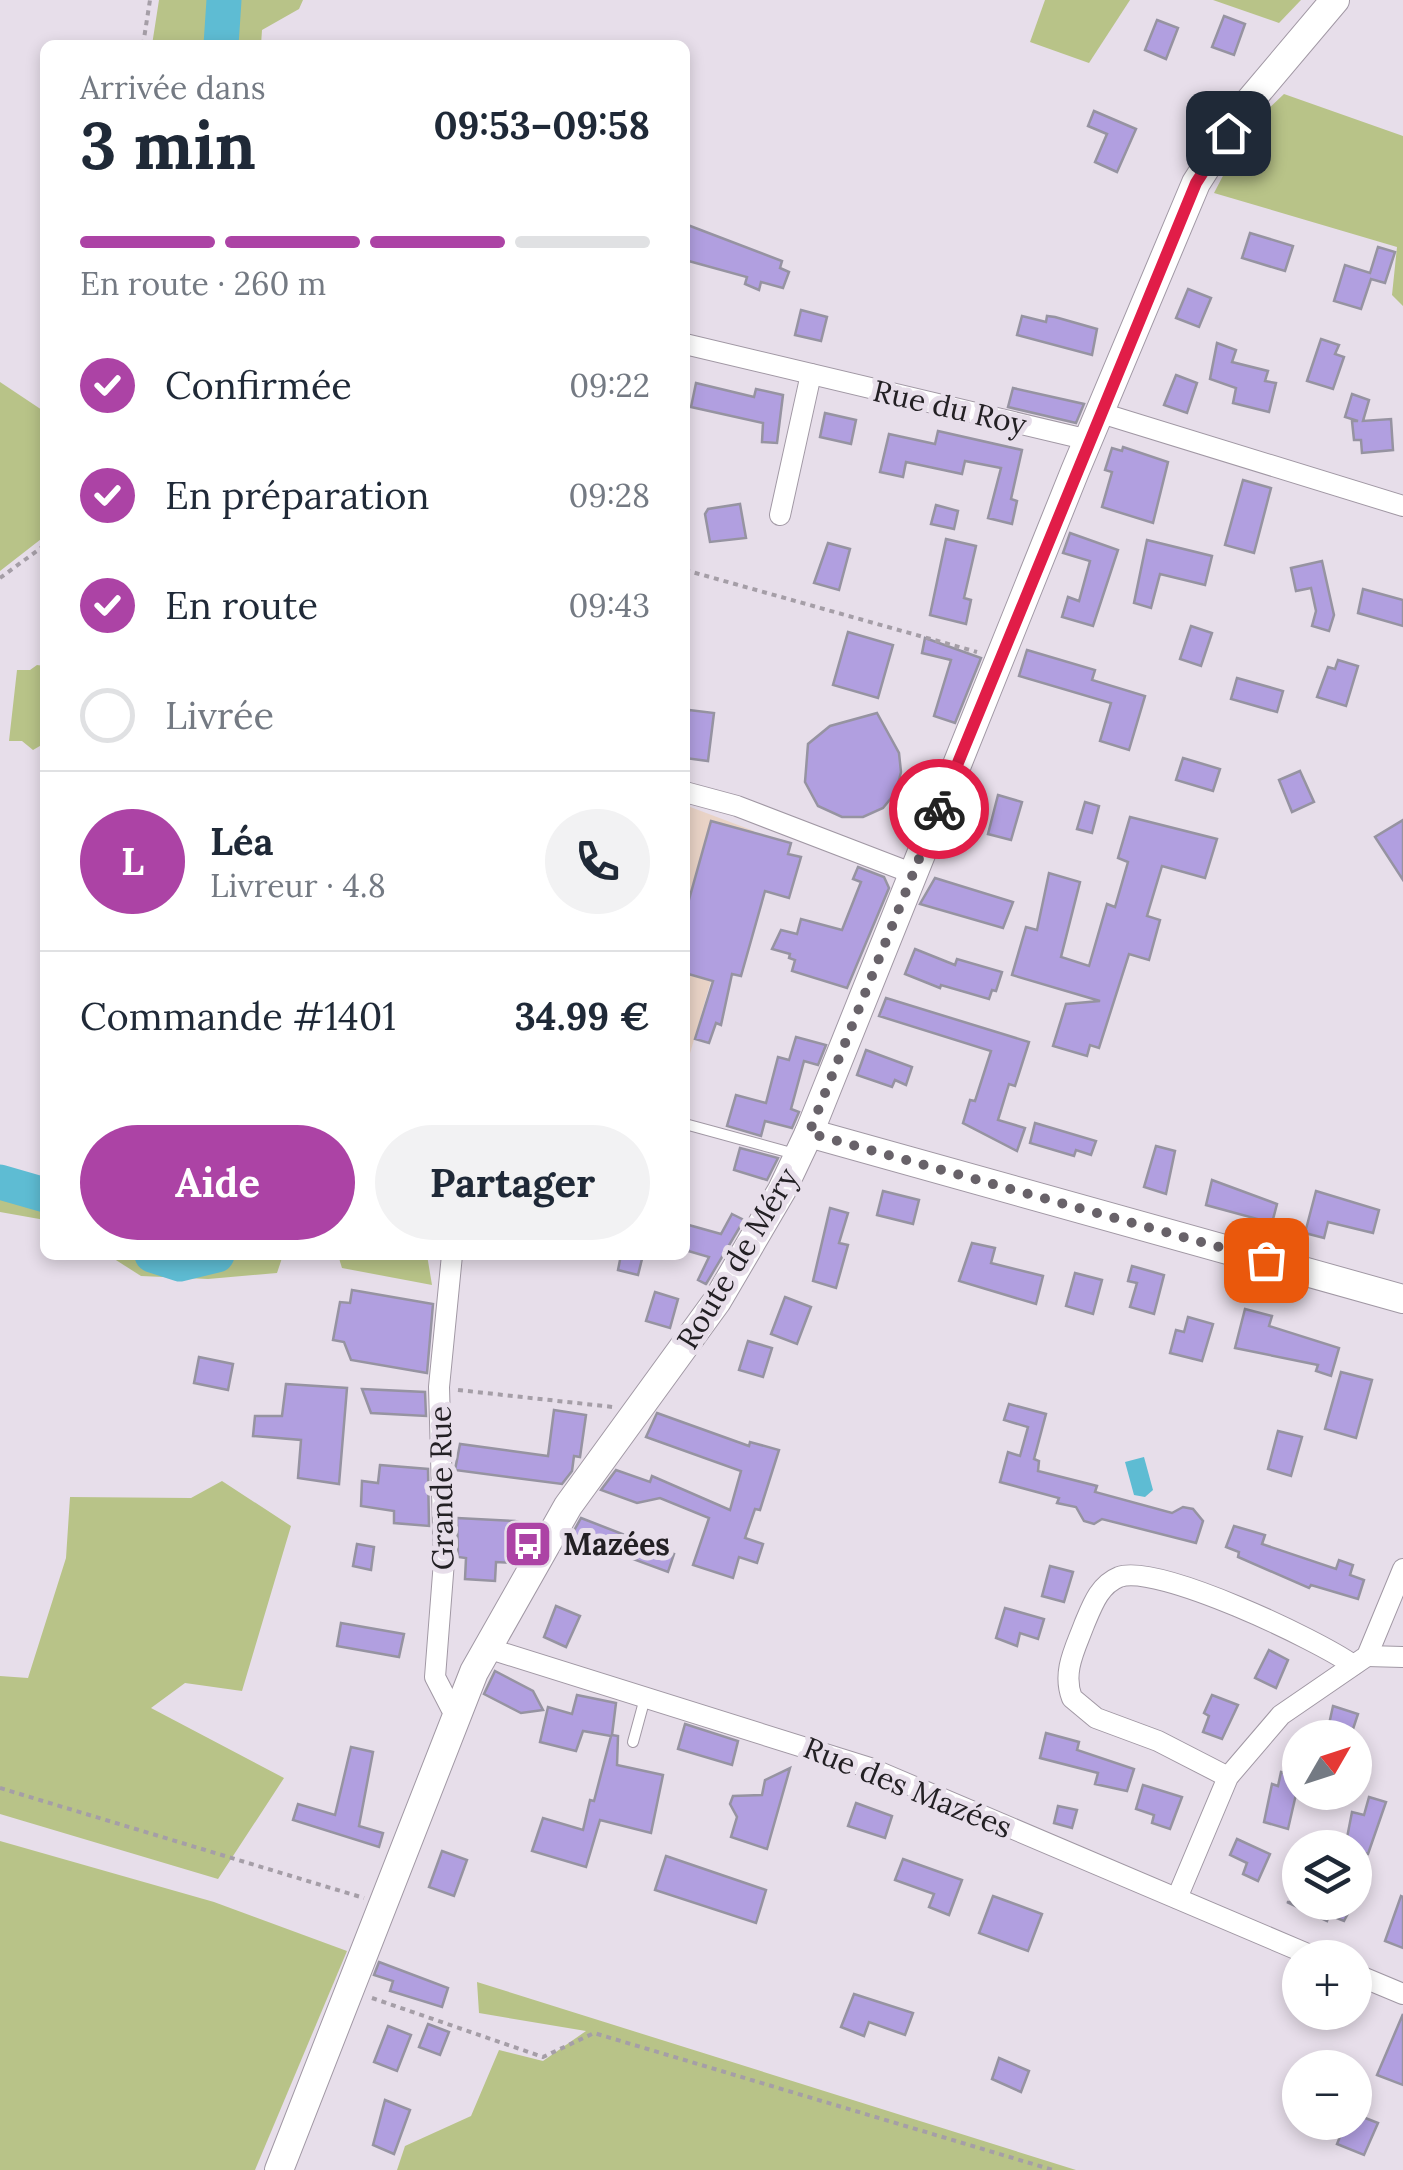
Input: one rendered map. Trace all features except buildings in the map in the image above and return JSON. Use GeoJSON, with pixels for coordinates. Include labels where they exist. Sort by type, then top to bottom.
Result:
{"type":"FeatureCollection","features":[{"type":"Feature","properties":{"kind":"main road","name":"Route de Méry"},"geometry":{"type":"LineString","coordinates":[[279,2170],[459,1711],[488,1648],[568,1506],[717,1301],[804,1144],[1196,183],[1243,109],[1334,0]]}},
{"type":"Feature","properties":{"kind":"main road"},"geometry":{"type":"LineString","coordinates":[[804,1144],[1403,1299]]}},
{"type":"Feature","properties":{"kind":"street","name":"Rue du Roy"},"geometry":{"type":"LineString","coordinates":[[690,345],[1089,440]]}},
{"type":"Feature","properties":{"kind":"street"},"geometry":{"type":"LineString","coordinates":[[780,515],[811,374]]}},
{"type":"Feature","properties":{"kind":"street"},"geometry":{"type":"LineString","coordinates":[[1100,413],[1403,506]]}},
{"type":"Feature","properties":{"kind":"street"},"geometry":{"type":"LineString","coordinates":[[690,793],[914,874]]}},
{"type":"Feature","properties":{"kind":"street","name":"Grande Rue"},"geometry":{"type":"LineString","coordinates":[[452,1260],[439,1387],[444,1561],[434,1677],[450,1708],[459,1711]]}},
{"type":"Feature","properties":{"kind":"street"},"geometry":{"type":"LineString","coordinates":[[1177,1898],[1228,1778],[1281,1715],[1360,1660],[1403,1568]]}},
{"type":"Feature","properties":{"kind":"street"},"geometry":{"type":"LineString","coordinates":[[1228,1778],[1158,1741],[1096,1718],[1072,1698],[1068,1670],[1096,1596],[1105,1585],[1127,1575],[1174,1586],[1263,1616],[1360,1660],[1403,1657]]}},
{"type":"Feature","properties":{"kind":"street","name":"Rue des Mazées"},"geometry":{"type":"LineString","coordinates":[[488,1648],[870,1768],[1282,1943]]}},
{"type":"Feature","properties":{"kind":"street"},"geometry":{"type":"LineString","coordinates":[[1372,1981],[1403,1994]]}},
{"type":"Feature","properties":{"kind":"lane"},"geometry":{"type":"LineString","coordinates":[[690,1125],[804,1144]]}},
{"type":"Feature","properties":{"kind":"lane"},"geometry":{"type":"LineString","coordinates":[[633,1742],[646,1697]]}},
{"type":"Feature","properties":{"kind":"path"},"geometry":{"type":"LineString","coordinates":[[144,40],[150,0]]}},
{"type":"Feature","properties":{"kind":"path"},"geometry":{"type":"LineString","coordinates":[[0,578],[40,549]]}},
{"type":"Feature","properties":{"kind":"path"},"geometry":{"type":"LineString","coordinates":[[690,571],[986,655],[997,666]]}},
{"type":"Feature","properties":{"kind":"path"},"geometry":{"type":"LineString","coordinates":[[439,1387],[640,1410]]}},
{"type":"Feature","properties":{"kind":"path"},"geometry":{"type":"LineString","coordinates":[[0,1788],[383,1904]]}},
{"type":"Feature","properties":{"kind":"path"},"geometry":{"type":"LineString","coordinates":[[349,1990],[543,2056],[594,2034],[1053,2170]]}},
{"type":"Feature","properties":{"kind":"shaded area"},"geometry":{"type":"Polygon","coordinates":[[[690,807],[754,831],[690,1054],[690,807]]]}},
{"type":"Feature","properties":{"kind":"green space"},"geometry":{"type":"Polygon","coordinates":[[[159,0],[303,0],[299,9],[262,30],[261,40],[153,40],[159,0]]]}},
{"type":"Feature","properties":{"kind":"green space"},"geometry":{"type":"Polygon","coordinates":[[[1045,0],[1130,0],[1089,63],[1030,42],[1045,0]]]}},
{"type":"Feature","properties":{"kind":"green space"},"geometry":{"type":"Polygon","coordinates":[[[1213,0],[1301,0],[1279,23],[1213,0]]]}},
{"type":"Feature","properties":{"kind":"green space"},"geometry":{"type":"Polygon","coordinates":[[[1284,94],[1403,136],[1403,306],[1392,295],[1397,247],[1214,193],[1248,128],[1284,94]]]}},
{"type":"Feature","properties":{"kind":"green space"},"geometry":{"type":"Polygon","coordinates":[[[0,382],[40,409],[40,540],[0,571],[0,382]]]}},
{"type":"Feature","properties":{"kind":"green space"},"geometry":{"type":"Polygon","coordinates":[[[40,665],[40,746],[33,750],[22,741],[9,741],[17,670],[40,665]]]}},
{"type":"Feature","properties":{"kind":"green space"},"geometry":{"type":"Polygon","coordinates":[[[0,1167],[40,1179],[40,1219],[0,1212],[0,1167]]]}},
{"type":"Feature","properties":{"kind":"green space"},"geometry":{"type":"Polygon","coordinates":[[[116,1260],[281,1260],[277,1273],[208,1279],[141,1276],[116,1260]]]}},
{"type":"Feature","properties":{"kind":"green space"},"geometry":{"type":"Polygon","coordinates":[[[340,1260],[428,1260],[432,1285],[342,1268],[340,1260]]]}},
{"type":"Feature","properties":{"kind":"green space"},"geometry":{"type":"Polygon","coordinates":[[[222,1481],[291,1526],[242,1691],[185,1683],[151,1708],[284,1778],[218,1879],[0,1814],[0,1676],[28,1678],[66,1558],[70,1497],[191,1498],[222,1481]]]}},
{"type":"Feature","properties":{"kind":"green space"},"geometry":{"type":"Polygon","coordinates":[[[0,1841],[214,1902],[347,1951],[255,2170],[0,2170],[0,1841]]]}},
{"type":"Feature","properties":{"kind":"green space"},"geometry":{"type":"Polygon","coordinates":[[[477,1982],[1076,2170],[397,2170],[405,2146],[471,2116],[499,2050],[543,2061],[586,2031],[479,2013],[477,1982]]]}},
{"type":"Feature","properties":{"kind":"water"},"geometry":{"type":"Polygon","coordinates":[[[1144,1457],[1153,1490],[1145,1497],[1134,1495],[1125,1462],[1144,1457]]]}},
{"type":"Feature","properties":{"kind":"waterway"},"geometry":{"type":"LineString","coordinates":[[221,40],[224,0]]}},
{"type":"Feature","properties":{"kind":"waterway"},"geometry":{"type":"LineString","coordinates":[[0,1182],[40,1194]]}},
{"type":"Feature","properties":{"kind":"waterway"},"geometry":{"type":"LineString","coordinates":[[168,1260],[180,1264],[196,1260]]}},
{"type":"Feature","properties":{"kind":"way so far"},"geometry":{"type":"LineString","coordinates":[[939,809],[809,1133],[880,1156],[1266,1260]]}},
{"type":"Feature","properties":{"kind":"place","name":"Mazées"},"geometry":{"type":"Point","coordinates":[528,1544]}},
{"type":"Feature","properties":{"kind":"route"},"geometry":{"type":"LineString","coordinates":[[939,809],[1196,183],[1228,133]]}}]}
